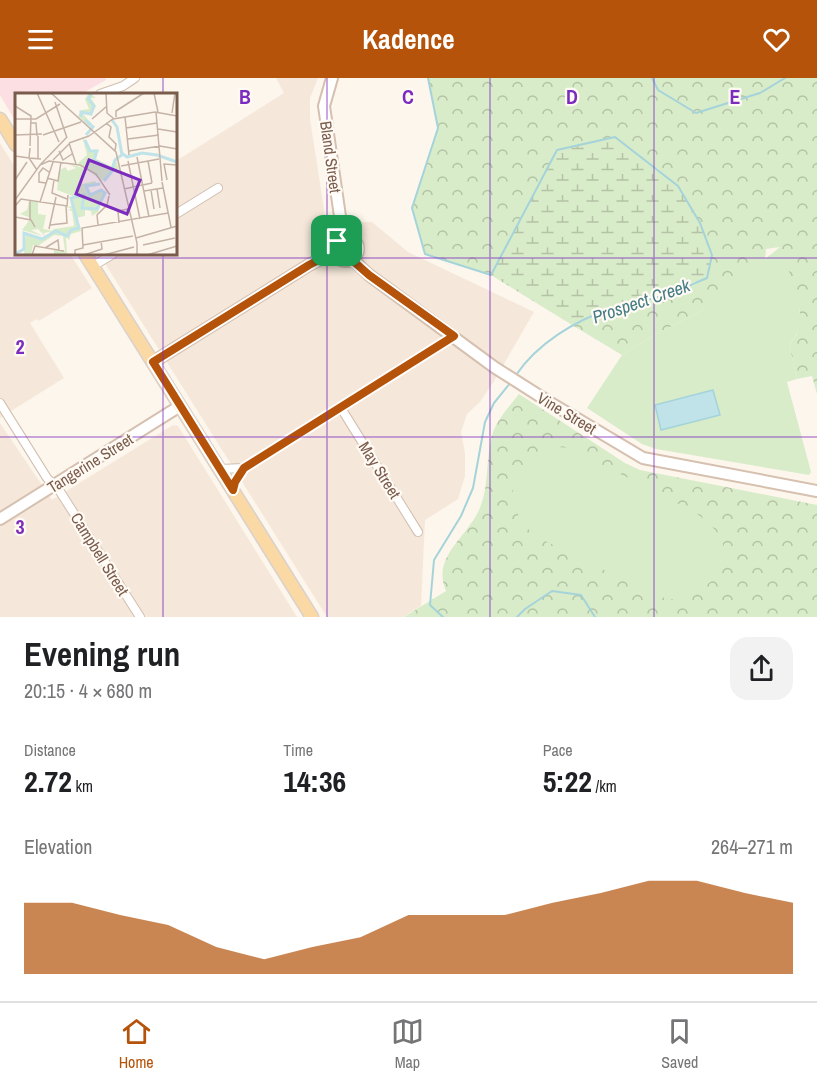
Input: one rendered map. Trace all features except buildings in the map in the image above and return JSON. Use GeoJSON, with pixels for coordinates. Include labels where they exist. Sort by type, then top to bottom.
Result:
{"type":"FeatureCollection","features":[{"type":"Feature","properties":{"kind":"main road","name":"Bland Street"},"geometry":{"type":"LineString","coordinates":[[332,78],[325,98],[325,118],[344,237]]}},
{"type":"Feature","properties":{"kind":"main road"},"geometry":{"type":"LineString","coordinates":[[0,119],[15,141]]}},
{"type":"Feature","properties":{"kind":"main road"},"geometry":{"type":"LineString","coordinates":[[344,237],[354,240],[358,246],[357,254],[352,260],[341,260],[334,252],[335,244],[344,237]]}},
{"type":"Feature","properties":{"kind":"main road"},"geometry":{"type":"LineString","coordinates":[[153,362],[309,265],[334,252]]}},
{"type":"Feature","properties":{"kind":"main road"},"geometry":{"type":"LineString","coordinates":[[86,255],[312,617]]}},
{"type":"Feature","properties":{"kind":"main road","name":"Vine Street"},"geometry":{"type":"LineString","coordinates":[[352,260],[494,367],[643,458],[817,491]]}},
{"type":"Feature","properties":{"kind":"main road","name":"Tangerine Street"},"geometry":{"type":"LineString","coordinates":[[0,519],[180,406]]}},
{"type":"Feature","properties":{"kind":"street"},"geometry":{"type":"LineString","coordinates":[[103,93],[123,86],[135,78]]}},
{"type":"Feature","properties":{"kind":"street"},"geometry":{"type":"LineString","coordinates":[[177,213],[218,188]]}},
{"type":"Feature","properties":{"kind":"street"},"geometry":{"type":"LineString","coordinates":[[93,266],[111,255]]}},
{"type":"Feature","properties":{"kind":"street"},"geometry":{"type":"LineString","coordinates":[[233,490],[244,468],[454,336]]}},
{"type":"Feature","properties":{"kind":"street","name":"Campbell Street"},"geometry":{"type":"LineString","coordinates":[[0,403],[47,478],[55,485],[95,544],[140,617]]}},
{"type":"Feature","properties":{"kind":"street","name":"May Street"},"geometry":{"type":"LineString","coordinates":[[341,408],[418,532]]}},
{"type":"Feature","properties":{"kind":"street"},"geometry":{"type":"LineString","coordinates":[[220,469],[244,468]]}},
{"type":"Feature","properties":{"kind":"shaded area"},"geometry":{"type":"Polygon","coordinates":[[[0,78],[106,78],[83,93],[15,93],[15,120],[0,95],[0,78]]]}},
{"type":"Feature","properties":{"kind":"shaded area"},"geometry":{"type":"Polygon","coordinates":[[[276,78],[318,78],[310,98],[310,119],[326,222],[372,222],[408,252],[534,312],[494,381],[480,402],[467,414],[461,432],[465,453],[465,476],[458,499],[425,520],[421,606],[403,617],[327,617],[100,255],[177,255],[177,160],[284,93],[276,78]]]}},
{"type":"Feature","properties":{"kind":"shaded area"},"geometry":{"type":"Polygon","coordinates":[[[0,143],[15,167],[15,255],[71,255],[92,288],[39,321],[37,319],[30,323],[64,378],[0,418],[0,143]]]}},
{"type":"Feature","properties":{"kind":"shaded area"},"geometry":{"type":"Polygon","coordinates":[[[0,423],[52,500],[173,425],[178,426],[297,617],[0,617],[0,423]]]}},
{"type":"Feature","properties":{"kind":"green space"},"geometry":{"type":"Polygon","coordinates":[[[428,78],[817,78],[817,394],[812,376],[797,379],[789,345],[797,334],[800,312],[780,247],[766,249],[765,261],[701,311],[647,339],[622,355],[572,325],[610,309],[657,298],[707,278],[700,223],[678,187],[657,168],[557,150],[491,275],[425,254],[412,208],[438,128],[428,78]]]}},
{"type":"Feature","properties":{"kind":"green space"},"geometry":{"type":"Polygon","coordinates":[[[615,137],[678,186],[700,223],[712,255],[707,278],[610,309],[572,325],[491,275],[557,150],[615,137]]]}},
{"type":"Feature","properties":{"kind":"green space"},"geometry":{"type":"Polygon","coordinates":[[[780,247],[799,308],[799,328],[789,345],[797,379],[787,382],[811,472],[809,475],[656,449],[642,444],[587,408],[622,355],[647,339],[701,311],[780,247]]]}},
{"type":"Feature","properties":{"kind":"green space"},"geometry":{"type":"Polygon","coordinates":[[[519,394],[625,463],[640,470],[817,505],[817,617],[404,617],[446,591],[443,569],[446,559],[481,505],[494,430],[519,394]]]}},
{"type":"Feature","properties":{"kind":"green space"},"geometry":{"type":"Polygon","coordinates":[[[558,447],[570,448],[704,519],[721,539],[724,554],[720,570],[709,584],[692,594],[667,599],[537,537],[524,525],[517,511],[513,498],[514,484],[519,472],[528,461],[541,452],[558,447]]]}},
{"type":"Feature","properties":{"kind":"water"},"geometry":{"type":"Polygon","coordinates":[[[713,390],[720,415],[661,430],[655,405],[713,390]]]}},
{"type":"Feature","properties":{"kind":"waterway","name":"Prospect Creek"},"geometry":{"type":"LineString","coordinates":[[428,78],[438,128],[412,208],[425,254],[491,275],[557,150],[615,137],[678,186],[700,223],[712,255],[707,278],[668,294],[615,307],[583,320],[557,335],[534,353],[516,375]]}},
{"type":"Feature","properties":{"kind":"waterway","name":"Prospect Creek"},"geometry":{"type":"LineString","coordinates":[[652,78],[658,90],[696,113],[760,93],[785,78]]}},
{"type":"Feature","properties":{"kind":"waterway","name":"Prospect Creek"},"geometry":{"type":"LineString","coordinates":[[443,617],[430,605],[434,560],[461,516],[473,488],[485,422],[494,403],[511,382]]}},
{"type":"Feature","properties":{"kind":"waterway","name":"Prospect Creek"},"geometry":{"type":"LineString","coordinates":[[517,617],[552,591],[581,595],[595,617]]}},
{"type":"Feature","properties":{"kind":"route"},"geometry":{"type":"LineString","coordinates":[[347,236],[351,237],[358,246],[357,254],[352,260],[369,275],[454,336],[244,468],[233,490],[153,362],[309,265],[334,252],[337,241],[347,236]]}}]}
